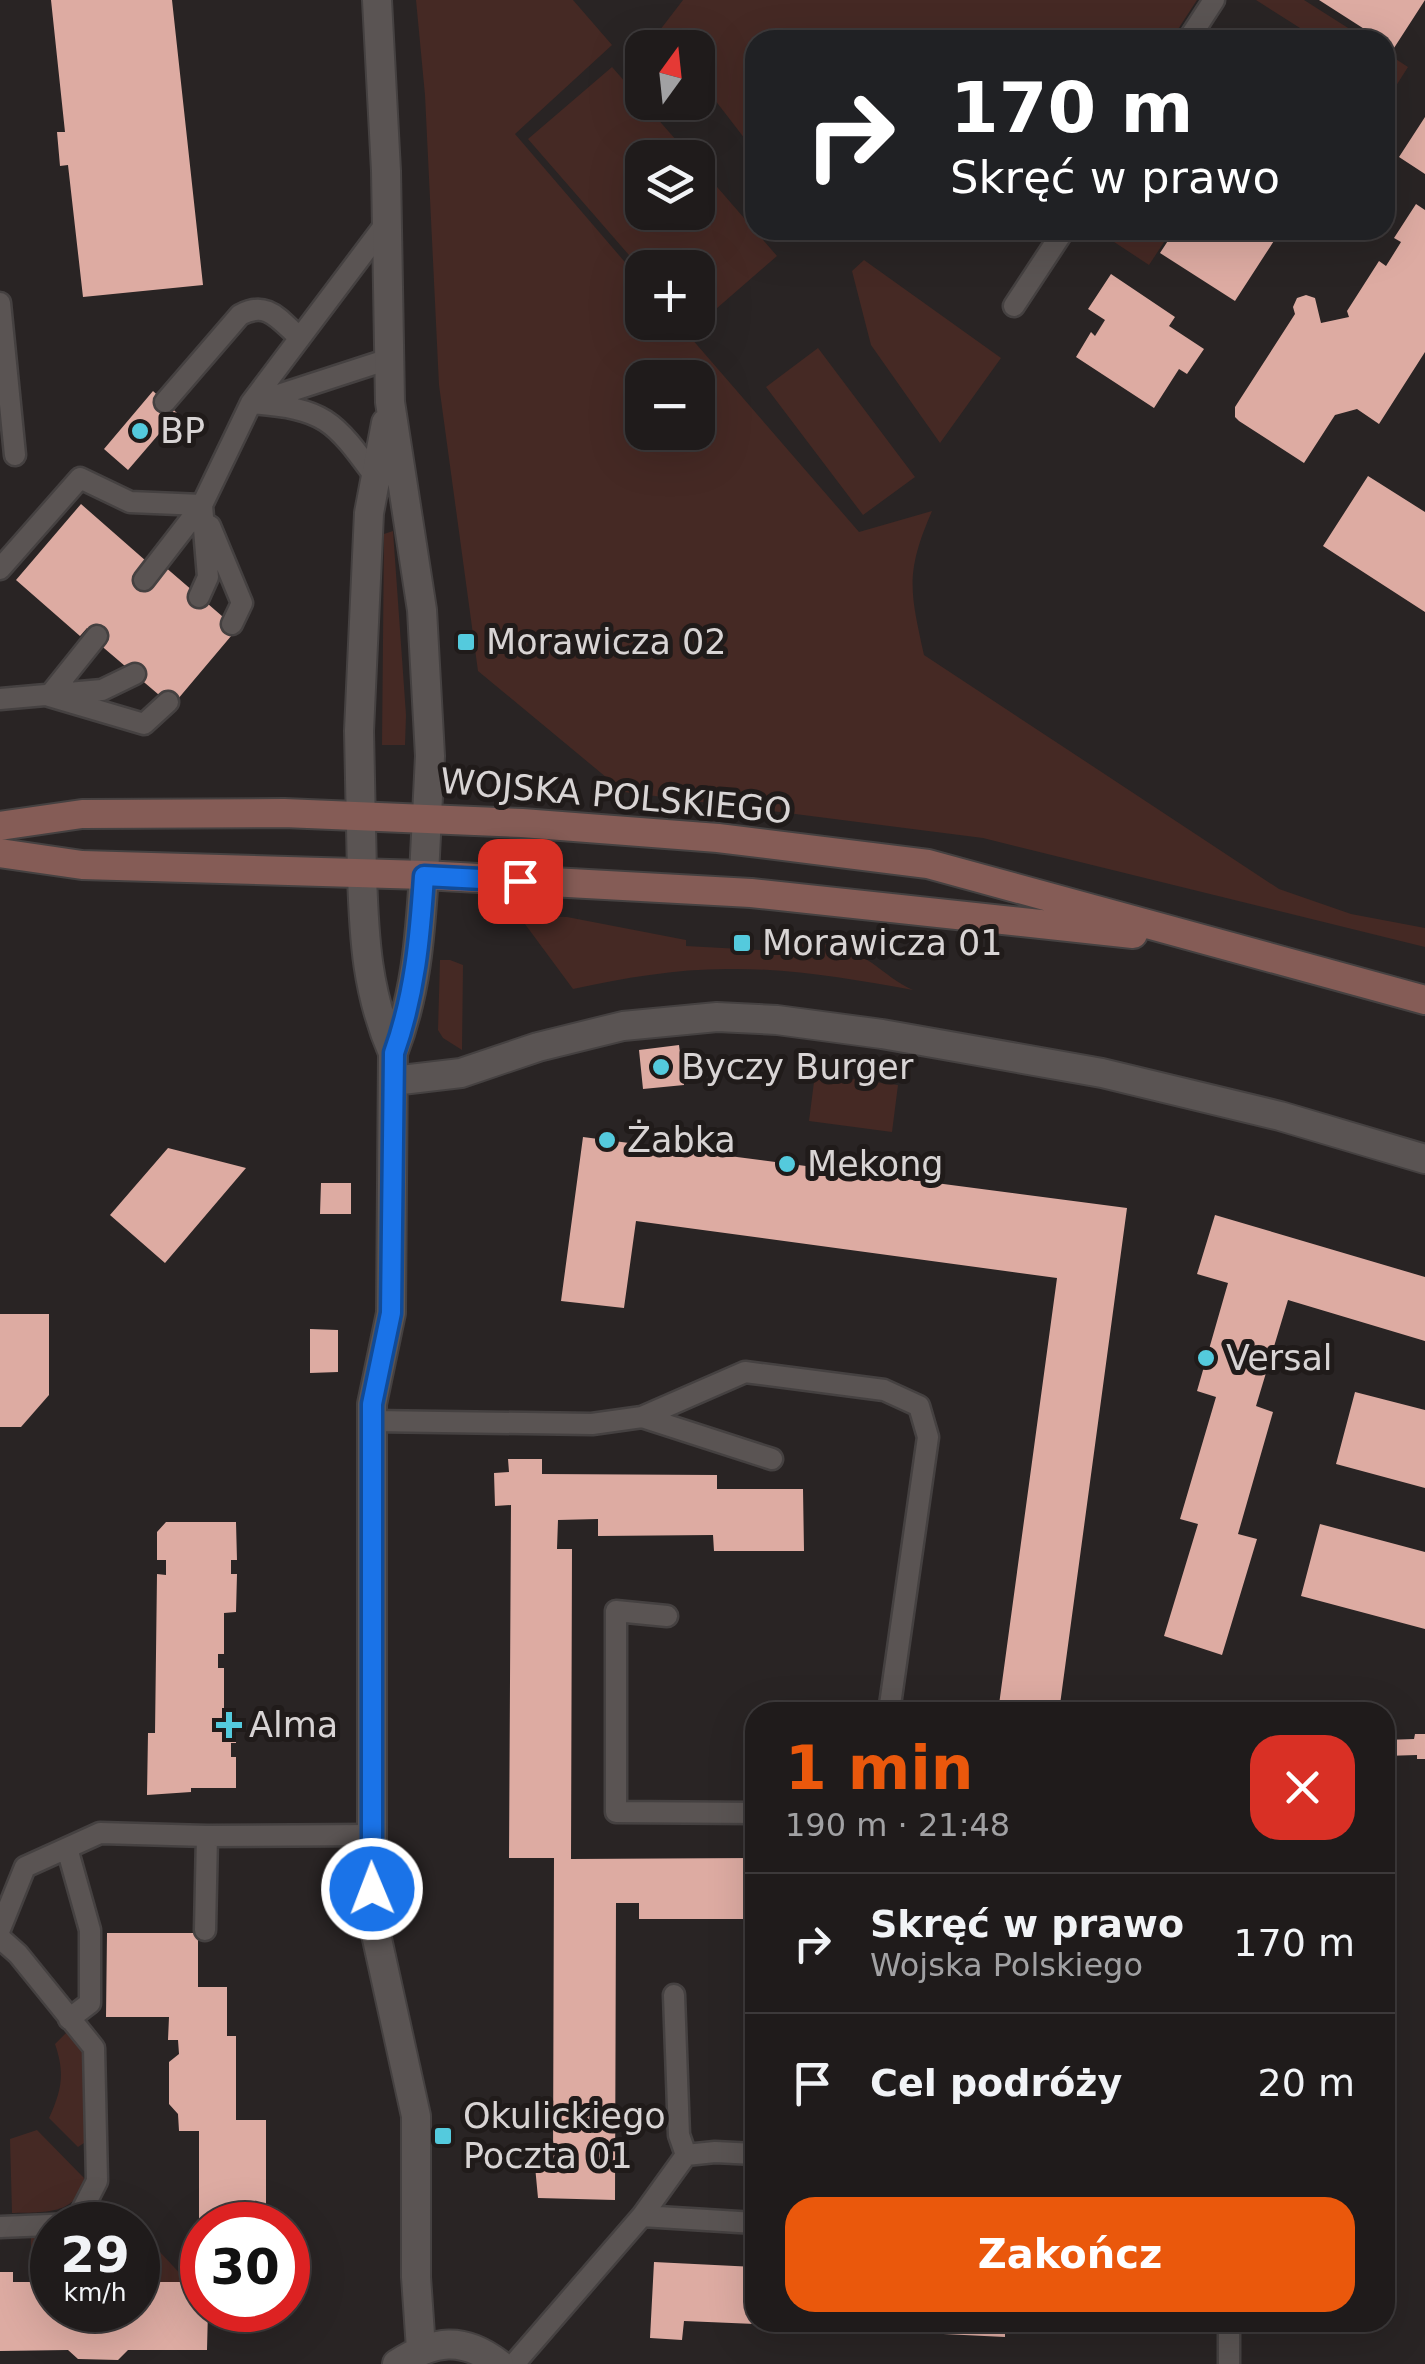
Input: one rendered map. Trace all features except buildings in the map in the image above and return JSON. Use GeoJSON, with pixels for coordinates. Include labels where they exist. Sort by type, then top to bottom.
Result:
{"type":"FeatureCollection","features":[{"type":"Feature","properties":{"kind":"main road","name":"WOJSKA POLSKIEGO"},"geometry":{"type":"LineString","coordinates":[[0,826],[82,814],[284,813],[427,818],[718,838],[928,864],[1425,1000]]}},
{"type":"Feature","properties":{"kind":"main road","name":"WOJSKA POLSKIEGO"},"geometry":{"type":"LineString","coordinates":[[0,853],[82,864],[751,893],[1214,943]]}},
{"type":"Feature","properties":{"kind":"street"},"geometry":{"type":"LineString","coordinates":[[378,0],[390,402],[422,610],[431,769],[416,978],[393,1067],[391,1313],[372,1404],[372,1916],[416,2116],[416,2277],[409,2356],[452,2343],[483,2352],[500,2364]]}},
{"type":"Feature","properties":{"kind":"street"},"geometry":{"type":"LineString","coordinates":[[390,402],[369,514],[358,730],[366,959],[376,1014],[393,1067]]}},
{"type":"Feature","properties":{"kind":"street"},"geometry":{"type":"LineString","coordinates":[[393,1067],[461,1073],[538,1046],[623,1026],[717,1017],[777,1020],[901,1037],[1116,1076],[1280,1116],[1425,1159]]}},
{"type":"Feature","properties":{"kind":"lane"},"geometry":{"type":"LineString","coordinates":[[1194,30],[1214,0]]}},
{"type":"Feature","properties":{"kind":"lane"},"geometry":{"type":"LineString","coordinates":[[144,580],[202,506],[251,403],[387,222]]}},
{"type":"Feature","properties":{"kind":"lane"},"geometry":{"type":"LineString","coordinates":[[1014,306],[1057,240]]}},
{"type":"Feature","properties":{"kind":"lane"},"geometry":{"type":"LineString","coordinates":[[0,302],[15,456]]}},
{"type":"Feature","properties":{"kind":"lane"},"geometry":{"type":"LineString","coordinates":[[164,402],[240,315],[254,308],[266,310],[300,338]]}},
{"type":"Feature","properties":{"kind":"lane"},"geometry":{"type":"LineString","coordinates":[[251,403],[389,359]]}},
{"type":"Feature","properties":{"kind":"lane"},"geometry":{"type":"LineString","coordinates":[[251,403],[297,407],[332,422],[376,478]]}},
{"type":"Feature","properties":{"kind":"lane"},"geometry":{"type":"LineString","coordinates":[[0,569],[80,478],[130,502],[202,506]]}},
{"type":"Feature","properties":{"kind":"lane"},"geometry":{"type":"LineString","coordinates":[[199,597],[208,577],[202,506]]}},
{"type":"Feature","properties":{"kind":"lane"},"geometry":{"type":"LineString","coordinates":[[202,506],[242,603],[232,624]]}},
{"type":"Feature","properties":{"kind":"lane"},"geometry":{"type":"LineString","coordinates":[[49,696],[97,636]]}},
{"type":"Feature","properties":{"kind":"lane"},"geometry":{"type":"LineString","coordinates":[[0,699],[102,690],[135,674]]}},
{"type":"Feature","properties":{"kind":"lane"},"geometry":{"type":"LineString","coordinates":[[49,696],[144,724],[168,702]]}},
{"type":"Feature","properties":{"kind":"lane"},"geometry":{"type":"LineString","coordinates":[[372,1421],[592,1424],[642,1417],[745,1372],[884,1390],[919,1406],[928,1437],[889,1702]]}},
{"type":"Feature","properties":{"kind":"lane"},"geometry":{"type":"LineString","coordinates":[[642,1417],[772,1460]]}},
{"type":"Feature","properties":{"kind":"lane"},"geometry":{"type":"LineString","coordinates":[[667,1616],[616,1610],[616,1812],[745,1812]]}},
{"type":"Feature","properties":{"kind":"lane"},"geometry":{"type":"LineString","coordinates":[[0,1929],[24,1868],[100,1833],[371,1835]]}},
{"type":"Feature","properties":{"kind":"lane"},"geometry":{"type":"LineString","coordinates":[[205,1930],[206,1836]]}},
{"type":"Feature","properties":{"kind":"lane"},"geometry":{"type":"LineString","coordinates":[[67,1848],[90,1930],[90,2003],[69,2018]]}},
{"type":"Feature","properties":{"kind":"lane"},"geometry":{"type":"LineString","coordinates":[[0,1938],[18,1954],[94,2048],[97,2181],[75,2224],[0,2227]]}},
{"type":"Feature","properties":{"kind":"lane"},"geometry":{"type":"LineString","coordinates":[[674,1995],[678,2134],[686,2156]]}},
{"type":"Feature","properties":{"kind":"lane"},"geometry":{"type":"LineString","coordinates":[[514,2364],[642,2216],[686,2156],[745,2154]]}},
{"type":"Feature","properties":{"kind":"lane"},"geometry":{"type":"LineString","coordinates":[[642,2216],[745,2222]]}},
{"type":"Feature","properties":{"kind":"lane"},"geometry":{"type":"LineString","coordinates":[[1229,2332],[1229,2364]]}},
{"type":"Feature","properties":{"kind":"shaded area"},"geometry":{"type":"Polygon","coordinates":[[[416,0],[573,0],[612,45],[515,134],[625,262],[625,340],[693,340],[710,360],[625,360],[625,450],[715,450],[715,366],[859,532],[932,511],[917,551],[913,582],[924,655],[1279,889],[1351,914],[1425,928],[1425,947],[983,838],[624,792],[478,671],[439,385],[425,95],[416,0]]]}},
{"type":"Feature","properties":{"kind":"shaded area"},"geometry":{"type":"Polygon","coordinates":[[[683,0],[1197,0],[1178,30],[745,30],[745,139],[715,100],[715,30],[660,30],[683,0]]]}},
{"type":"Feature","properties":{"kind":"shaded area"},"geometry":{"type":"Polygon","coordinates":[[[1256,0],[1304,0],[1351,30],[1303,30],[1256,0]]]}},
{"type":"Feature","properties":{"kind":"shaded area"},"geometry":{"type":"Polygon","coordinates":[[[1395,59],[1408,67],[1395,87],[1395,59]]]}},
{"type":"Feature","properties":{"kind":"shaded area"},"geometry":{"type":"Polygon","coordinates":[[[612,67],[625,82],[625,120],[659,120],[676,140],[625,140],[625,230],[715,230],[715,185],[745,219],[745,240],[763,240],[777,256],[715,310],[715,250],[625,250],[528,139],[612,67]]]}},
{"type":"Feature","properties":{"kind":"shaded area"},"geometry":{"type":"Polygon","coordinates":[[[1111,240],[1165,240],[1149,265],[1111,240]]]}},
{"type":"Feature","properties":{"kind":"shaded area"},"geometry":{"type":"Polygon","coordinates":[[[864,260],[1001,358],[940,443],[871,345],[852,271],[864,260]]]}},
{"type":"Feature","properties":{"kind":"shaded area"},"geometry":{"type":"Polygon","coordinates":[[[818,348],[915,477],[863,515],[766,387],[818,348]]]}},
{"type":"Feature","properties":{"kind":"shaded area"},"geometry":{"type":"Polygon","coordinates":[[[393,531],[405,745],[382,745],[384,534],[393,531]]]}},
{"type":"Feature","properties":{"kind":"shaded area"},"geometry":{"type":"Polygon","coordinates":[[[519,916],[567,917],[686,940],[686,946],[778,951],[778,944],[826,945],[861,956],[913,990],[844,978],[751,969],[650,975],[573,989],[519,916]]]}},
{"type":"Feature","properties":{"kind":"shaded area"},"geometry":{"type":"Polygon","coordinates":[[[440,960],[463,965],[462,1050],[438,1030],[440,960]]]}},
{"type":"Feature","properties":{"kind":"shaded area"},"geometry":{"type":"Polygon","coordinates":[[[815,1074],[898,1085],[892,1132],[809,1121],[815,1074]]]}},
{"type":"Feature","properties":{"kind":"shaded area"},"geometry":{"type":"Polygon","coordinates":[[[68,2031],[84,2059],[84,2143],[78,2147],[49,2118],[61,2081],[55,2044],[68,2031]]]}},
{"type":"Feature","properties":{"kind":"shaded area"},"geometry":{"type":"Polygon","coordinates":[[[37,2130],[84,2178],[75,2199],[30,2202],[30,2212],[12,2213],[10,2139],[37,2130]]]}},
{"type":"Feature","properties":{"kind":"shaded area"},"geometry":{"type":"Polygon","coordinates":[[[160,2252],[180,2273],[180,2282],[160,2282],[160,2252]]]}},
{"type":"Feature","properties":{"kind":"place","name":"BP"},"geometry":{"type":"Point","coordinates":[140,431]}},
{"type":"Feature","properties":{"kind":"place","name":"Morawicza 02"},"geometry":{"type":"Point","coordinates":[466,642]}},
{"type":"Feature","properties":{"kind":"place","name":"Morawicza 01"},"geometry":{"type":"Point","coordinates":[742,943]}},
{"type":"Feature","properties":{"kind":"place","name":"Byczy Burger"},"geometry":{"type":"Point","coordinates":[661,1067]}},
{"type":"Feature","properties":{"kind":"place","name":"Żabka"},"geometry":{"type":"Point","coordinates":[607,1140]}},
{"type":"Feature","properties":{"kind":"place","name":"Mekong"},"geometry":{"type":"Point","coordinates":[787,1164]}},
{"type":"Feature","properties":{"kind":"place","name":"Versal"},"geometry":{"type":"Point","coordinates":[1206,1358]}},
{"type":"Feature","properties":{"kind":"place","name":"Alma"},"geometry":{"type":"Point","coordinates":[229,1725]}},
{"type":"Feature","properties":{"kind":"place","name":"Okulickiego Poczta 01"},"geometry":{"type":"Point","coordinates":[443,2136]}},
{"type":"Feature","properties":{"kind":"route"},"geometry":{"type":"LineString","coordinates":[[372,1889],[372,1404],[391,1313],[394,1053],[416,978],[424,876],[520,881]]}}]}
